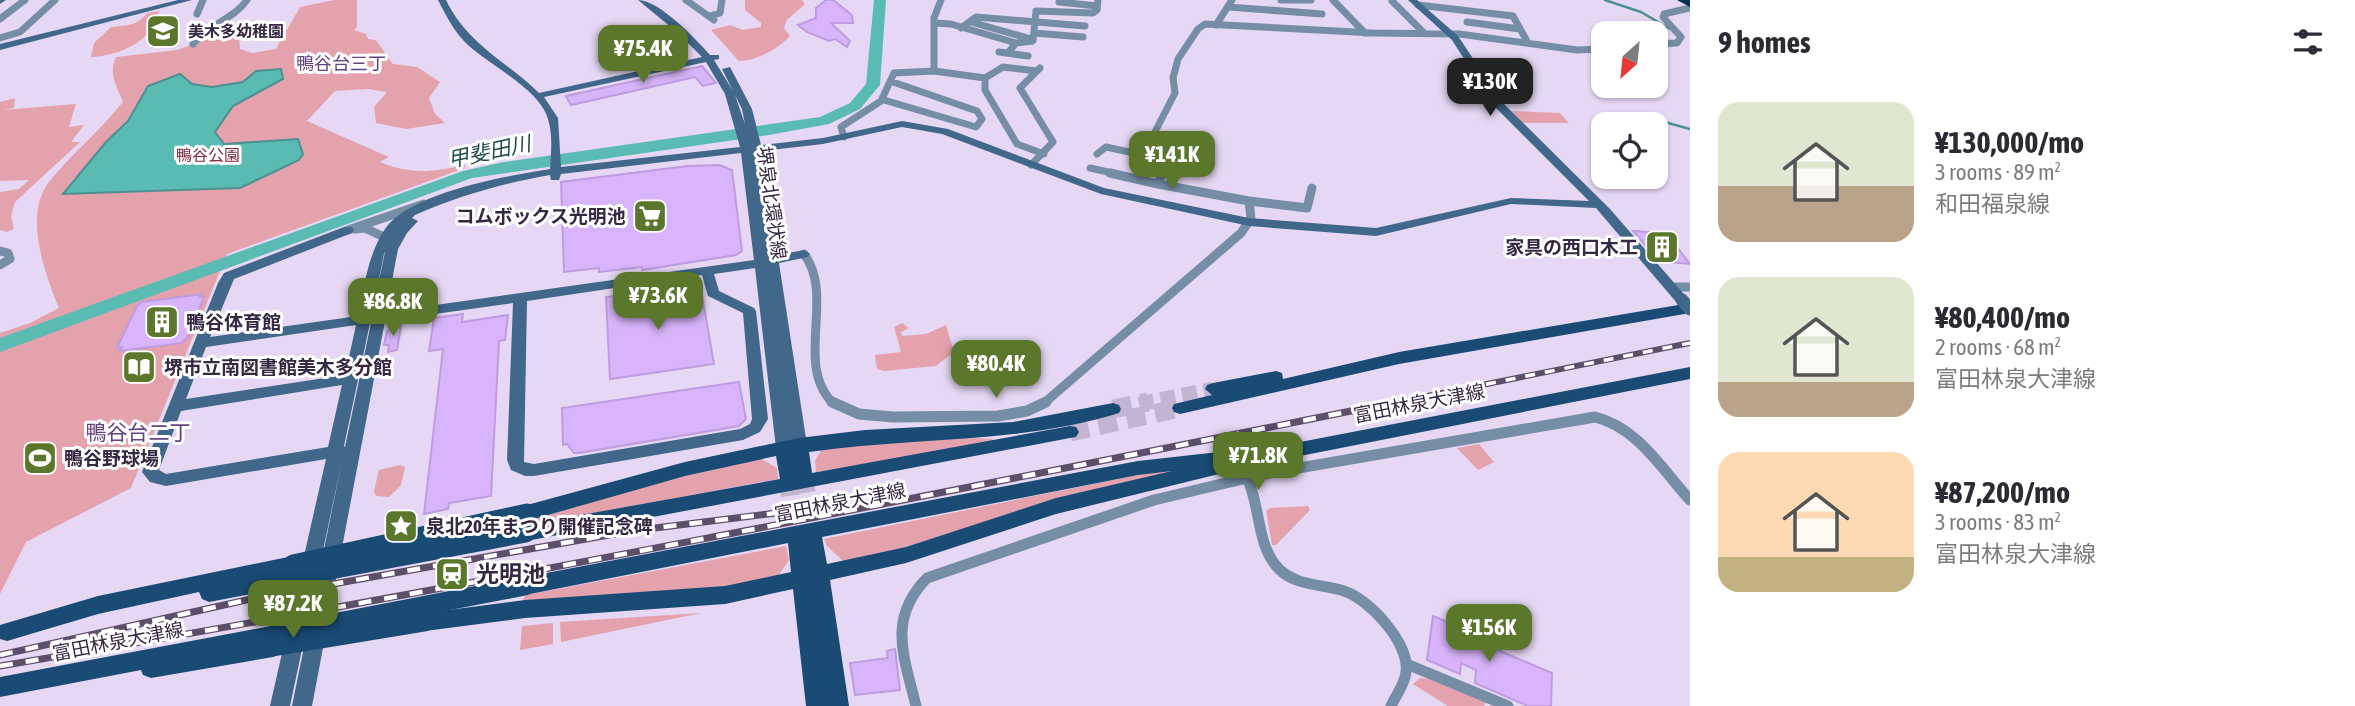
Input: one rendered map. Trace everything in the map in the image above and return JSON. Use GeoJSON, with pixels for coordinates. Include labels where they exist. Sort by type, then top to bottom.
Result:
{"type":"FeatureCollection","features":[{"type":"Feature","properties":{"kind":"highway"},"geometry":{"type":"LineString","coordinates":[[1682,0],[1690,6]]}},
{"type":"Feature","properties":{"kind":"main road"},"geometry":{"type":"LineString","coordinates":[[1213,389],[1687,306]]}},
{"type":"Feature","properties":{"kind":"main road"},"geometry":{"type":"LineString","coordinates":[[1180,408],[1399,358]]}},
{"type":"Feature","properties":{"kind":"main road","name":"富田林泉大津線"},"geometry":{"type":"LineString","coordinates":[[0,687],[47,678],[180,664],[274,640],[525,586],[1138,468],[1290,451],[1690,373]]}},
{"type":"Feature","properties":{"kind":"main road"},"geometry":{"type":"LineString","coordinates":[[291,571],[527,513],[685,469],[791,447],[865,437],[1013,428],[1113,409]]}},
{"type":"Feature","properties":{"kind":"main road","name":"富田林泉大津線"},"geometry":{"type":"LineString","coordinates":[[3,633],[291,571],[526,533],[1070,432]]}},
{"type":"Feature","properties":{"kind":"main road","name":"富田林泉大津線"},"geometry":{"type":"LineString","coordinates":[[791,447],[796,476]]}},
{"type":"Feature","properties":{"kind":"main road"},"geometry":{"type":"LineString","coordinates":[[274,640],[352,633],[524,609],[725,595],[906,555],[1056,506],[1290,451]]}},
{"type":"Feature","properties":{"kind":"main road","name":"富田林泉大津線"},"geometry":{"type":"LineString","coordinates":[[806,542],[838,706]]}},
{"type":"Feature","properties":{"kind":"main road","name":"富田林泉大津線"},"geometry":{"type":"LineString","coordinates":[[811,576],[817,706]]}},
{"type":"Feature","properties":{"kind":"street"},"geometry":{"type":"LineString","coordinates":[[0,19],[25,0]]}},
{"type":"Feature","properties":{"kind":"street"},"geometry":{"type":"LineString","coordinates":[[0,38],[20,33],[55,0]]}},
{"type":"Feature","properties":{"kind":"street"},"geometry":{"type":"LineString","coordinates":[[0,47],[188,0]]}},
{"type":"Feature","properties":{"kind":"street"},"geometry":{"type":"LineString","coordinates":[[197,14],[203,0]]}},
{"type":"Feature","properties":{"kind":"street"},"geometry":{"type":"LineString","coordinates":[[192,44],[202,29],[237,12],[247,0]]}},
{"type":"Feature","properties":{"kind":"street"},"geometry":{"type":"LineString","coordinates":[[442,0],[454,24],[471,43],[537,96],[553,118],[556,172]]}},
{"type":"Feature","properties":{"kind":"street","name":"堺泉北環状線"},"geometry":{"type":"LineString","coordinates":[[642,0],[713,58]]}},
{"type":"Feature","properties":{"kind":"street","name":"堺泉北環状線"},"geometry":{"type":"LineString","coordinates":[[652,0],[703,40],[737,107],[748,141],[791,447]]}},
{"type":"Feature","properties":{"kind":"street"},"geometry":{"type":"LineString","coordinates":[[686,0],[712,18],[720,13],[722,0]]}},
{"type":"Feature","properties":{"kind":"street"},"geometry":{"type":"LineString","coordinates":[[934,71],[934,23],[941,0]]}},
{"type":"Feature","properties":{"kind":"street"},"geometry":{"type":"LineString","coordinates":[[1216,25],[1232,0]]}},
{"type":"Feature","properties":{"kind":"street"},"geometry":{"type":"LineString","coordinates":[[1284,0],[1311,0]]}},
{"type":"Feature","properties":{"kind":"street"},"geometry":{"type":"LineString","coordinates":[[1333,0],[1365,33]]}},
{"type":"Feature","properties":{"kind":"street"},"geometry":{"type":"LineString","coordinates":[[934,23],[951,24],[1016,43],[1032,41],[1036,11],[1039,9],[1093,13],[1098,3],[1059,2]]}},
{"type":"Feature","properties":{"kind":"street"},"geometry":{"type":"LineString","coordinates":[[1396,2],[1425,34]]}},
{"type":"Feature","properties":{"kind":"street"},"geometry":{"type":"LineString","coordinates":[[1415,2],[1513,16],[1528,43]]}},
{"type":"Feature","properties":{"kind":"street"},"geometry":{"type":"LineString","coordinates":[[1415,2],[1465,50],[1498,104],[1598,205],[1687,306]]}},
{"type":"Feature","properties":{"kind":"street"},"geometry":{"type":"LineString","coordinates":[[1667,21],[1664,14],[1690,6]]}},
{"type":"Feature","properties":{"kind":"street"},"geometry":{"type":"LineString","coordinates":[[1228,7],[1296,9],[1322,14]]}},
{"type":"Feature","properties":{"kind":"street"},"geometry":{"type":"LineString","coordinates":[[1245,26],[1254,9]]}},
{"type":"Feature","properties":{"kind":"street"},"geometry":{"type":"LineString","coordinates":[[1270,28],[1296,9]]}},
{"type":"Feature","properties":{"kind":"street"},"geometry":{"type":"LineString","coordinates":[[1081,46],[1086,12]]}},
{"type":"Feature","properties":{"kind":"street"},"geometry":{"type":"LineString","coordinates":[[961,28],[976,17],[1085,26]]}},
{"type":"Feature","properties":{"kind":"street"},"geometry":{"type":"LineString","coordinates":[[971,22],[1033,36],[1083,37]]}},
{"type":"Feature","properties":{"kind":"street"},"geometry":{"type":"LineString","coordinates":[[1467,22],[1520,29]]}},
{"type":"Feature","properties":{"kind":"street"},"geometry":{"type":"LineString","coordinates":[[1668,23],[1681,37],[1677,43],[1668,43]]}},
{"type":"Feature","properties":{"kind":"street"},"geometry":{"type":"LineString","coordinates":[[1143,155],[1175,93],[1173,78],[1178,59],[1202,25],[1365,33],[1451,34],[1591,49]]}},
{"type":"Feature","properties":{"kind":"street"},"geometry":{"type":"LineString","coordinates":[[1008,53],[1016,43]]}},
{"type":"Feature","properties":{"kind":"street"},"geometry":{"type":"LineString","coordinates":[[999,52],[1027,56]]}},
{"type":"Feature","properties":{"kind":"street"},"geometry":{"type":"LineString","coordinates":[[537,96],[713,58]]}},
{"type":"Feature","properties":{"kind":"street"},"geometry":{"type":"LineString","coordinates":[[844,137],[841,127],[884,100],[893,82],[894,73],[934,71],[985,78],[1003,67],[1038,69],[1020,88],[1051,136],[1051,148],[1031,165]]}},
{"type":"Feature","properties":{"kind":"street"},"geometry":{"type":"LineString","coordinates":[[985,78],[985,90],[1017,144],[1044,154]]}},
{"type":"Feature","properties":{"kind":"street"},"geometry":{"type":"LineString","coordinates":[[884,100],[976,127],[982,119],[977,111],[893,82]]}},
{"type":"Feature","properties":{"kind":"street"},"geometry":{"type":"LineString","coordinates":[[352,449],[166,480],[156,478],[150,472],[229,276],[348,230],[503,180],[748,141],[844,137],[893,125],[924,126],[944,131],[1120,196],[1250,222],[1376,232],[1511,201],[1598,205]]}},
{"type":"Feature","properties":{"kind":"street"},"geometry":{"type":"LineString","coordinates":[[1097,154],[1106,146],[1167,161],[1158,184]]}},
{"type":"Feature","properties":{"kind":"street"},"geometry":{"type":"LineString","coordinates":[[1090,168],[1121,178],[1302,209],[1307,208],[1308,190]]}},
{"type":"Feature","properties":{"kind":"street"},"geometry":{"type":"LineString","coordinates":[[302,706],[394,242],[410,223],[438,206],[556,172]]}},
{"type":"Feature","properties":{"kind":"street"},"geometry":{"type":"LineString","coordinates":[[280,706],[377,254],[384,237],[401,220],[432,201]]}},
{"type":"Feature","properties":{"kind":"street"},"geometry":{"type":"LineString","coordinates":[[202,343],[766,262],[804,254],[817,271],[819,374],[824,394],[836,405],[852,414],[877,417],[1009,414],[1032,410],[1052,398],[1241,233],[1250,222],[1249,201]]}},
{"type":"Feature","properties":{"kind":"street"},"geometry":{"type":"LineString","coordinates":[[348,230],[365,228],[384,237]]}},
{"type":"Feature","properties":{"kind":"street"},"geometry":{"type":"LineString","coordinates":[[0,251],[8,253],[10,259],[0,265]]}},
{"type":"Feature","properties":{"kind":"street"},"geometry":{"type":"LineString","coordinates":[[520,298],[515,460],[517,466],[534,470],[743,434],[755,428],[760,419],[749,311],[713,293],[707,270]]}},
{"type":"Feature","properties":{"kind":"street"},"geometry":{"type":"LineString","coordinates":[[1671,287],[1690,288]]}},
{"type":"Feature","properties":{"kind":"street"},"geometry":{"type":"LineString","coordinates":[[177,406],[350,379]]}},
{"type":"Feature","properties":{"kind":"street"},"geometry":{"type":"LineString","coordinates":[[916,706],[900,625],[903,606],[912,591],[926,578],[1154,500],[1247,478],[1595,417],[1612,421],[1628,430],[1690,500]]}},
{"type":"Feature","properties":{"kind":"street"},"geometry":{"type":"LineString","coordinates":[[1247,478],[1256,492],[1267,551],[1275,566],[1290,579],[1312,587],[1343,591],[1367,603],[1383,620],[1407,657],[1409,665],[1391,706]]}},
{"type":"Feature","properties":{"kind":"street"},"geometry":{"type":"LineString","coordinates":[[1409,665],[1508,706]]}},
{"type":"Feature","properties":{"kind":"green space","name":"鴨谷公園"},"geometry":{"type":"Polygon","coordinates":[[[334,0],[357,0],[357,26],[354,30],[366,34],[368,39],[376,40],[393,64],[417,67],[440,82],[429,98],[435,114],[445,123],[406,129],[376,123],[374,107],[387,92],[368,89],[335,91],[307,121],[389,157],[380,162],[391,166],[422,171],[465,165],[465,168],[227,254],[131,488],[26,542],[0,594],[0,333],[30,323],[59,308],[39,245],[37,227],[41,195],[49,182],[123,102],[113,74],[116,57],[177,50],[207,39],[239,36],[240,49],[252,53],[276,49],[300,7],[334,0]]]}},
{"type":"Feature","properties":{"kind":"green space"},"geometry":{"type":"Polygon","coordinates":[[[745,0],[802,0],[805,4],[787,20],[784,28],[790,36],[785,41],[759,57],[739,61],[711,30],[730,25],[743,30],[761,27],[761,23],[745,10],[745,0]]]}},
{"type":"Feature","properties":{"kind":"green space"},"geometry":{"type":"Polygon","coordinates":[[[159,11],[150,31],[134,45],[113,54],[91,57],[94,43],[111,27],[131,25],[147,13],[159,11]]]}},
{"type":"Feature","properties":{"kind":"green space"},"geometry":{"type":"Polygon","coordinates":[[[15,98],[14,108],[3,110],[76,104],[69,127],[84,125],[71,142],[80,142],[15,202],[11,216],[14,229],[7,232],[0,230],[0,192],[19,189],[29,180],[0,181],[0,102],[15,98]]]}},
{"type":"Feature","properties":{"kind":"green space"},"geometry":{"type":"Polygon","coordinates":[[[1512,111],[1560,113],[1569,123],[1522,123],[1512,111]]]}},
{"type":"Feature","properties":{"kind":"green space"},"geometry":{"type":"Polygon","coordinates":[[[902,323],[909,328],[901,332],[902,336],[926,334],[946,325],[954,352],[936,366],[884,371],[877,369],[875,355],[901,352],[894,327],[902,323]]]}},
{"type":"Feature","properties":{"kind":"green space"},"geometry":{"type":"Polygon","coordinates":[[[992,439],[994,442],[816,472],[815,461],[823,447],[992,439]]]}},
{"type":"Feature","properties":{"kind":"green space"},"geometry":{"type":"Polygon","coordinates":[[[1479,444],[1494,462],[1478,470],[1457,448],[1479,444]]]}},
{"type":"Feature","properties":{"kind":"green space"},"geometry":{"type":"Polygon","coordinates":[[[760,458],[777,468],[778,479],[530,525],[531,520],[661,482],[760,458]]]}},
{"type":"Feature","properties":{"kind":"green space"},"geometry":{"type":"Polygon","coordinates":[[[400,465],[405,467],[401,485],[389,497],[376,496],[374,491],[379,470],[400,465]]]}},
{"type":"Feature","properties":{"kind":"green space"},"geometry":{"type":"Polygon","coordinates":[[[1167,469],[1175,475],[897,553],[844,562],[827,546],[824,539],[1167,469]]]}},
{"type":"Feature","properties":{"kind":"green space"},"geometry":{"type":"Polygon","coordinates":[[[1308,506],[1310,510],[1276,545],[1272,545],[1266,511],[1270,508],[1308,506]]]}},
{"type":"Feature","properties":{"kind":"green space"},"geometry":{"type":"Polygon","coordinates":[[[786,546],[789,560],[778,576],[724,587],[525,603],[523,599],[526,595],[786,546]]]}},
{"type":"Feature","properties":{"kind":"green space"},"geometry":{"type":"Polygon","coordinates":[[[701,613],[561,642],[560,622],[701,613]]]}},
{"type":"Feature","properties":{"kind":"green space"},"geometry":{"type":"Polygon","coordinates":[[[553,623],[553,644],[520,650],[522,626],[553,623]]]}},
{"type":"Feature","properties":{"kind":"green space"},"geometry":{"type":"Polygon","coordinates":[[[1420,678],[1486,702],[1484,706],[1448,706],[1413,684],[1420,678]]]}},
{"type":"Feature","properties":{"kind":"shaded area"},"geometry":{"type":"Polygon","coordinates":[[[281,69],[283,79],[233,106],[215,132],[224,144],[298,139],[303,154],[299,160],[240,188],[63,194],[106,142],[128,121],[148,86],[180,74],[192,84],[212,87],[243,82],[256,71],[281,69]]]}},
{"type":"Feature","properties":{"kind":"building"},"geometry":{"type":"Polygon","coordinates":[[[826,0],[833,0],[852,15],[853,23],[831,23],[850,41],[847,47],[835,39],[829,41],[807,32],[798,25],[816,18],[816,8],[826,0]]]}},
{"type":"Feature","properties":{"kind":"building"},"geometry":{"type":"Polygon","coordinates":[[[702,66],[716,83],[703,86],[695,77],[571,105],[566,96],[702,66]]]}},
{"type":"Feature","properties":{"kind":"building","name":"コムボックス光明池"},"geometry":{"type":"Polygon","coordinates":[[[719,165],[732,170],[742,251],[736,255],[642,270],[642,267],[599,272],[599,268],[564,272],[561,182],[688,166],[719,165]]]}},
{"type":"Feature","properties":{"kind":"building","name":"家具の西口木工"},"geometry":{"type":"Polygon","coordinates":[[[1633,231],[1666,233],[1690,264],[1659,261],[1633,231]]]}},
{"type":"Feature","properties":{"kind":"building"},"geometry":{"type":"Polygon","coordinates":[[[700,284],[714,364],[610,379],[606,297],[700,284]]]}},
{"type":"Feature","properties":{"kind":"building","name":"鴨谷体育館"},"geometry":{"type":"Polygon","coordinates":[[[202,294],[200,297],[204,297],[187,338],[182,343],[120,351],[122,347],[117,348],[137,306],[142,302],[202,294]]]}},
{"type":"Feature","properties":{"kind":"building"},"geometry":{"type":"Polygon","coordinates":[[[463,314],[462,322],[508,315],[505,340],[499,341],[491,496],[449,503],[448,509],[424,514],[443,349],[429,351],[434,318],[463,314]]]}},
{"type":"Feature","properties":{"kind":"building"},"geometry":{"type":"Polygon","coordinates":[[[402,321],[397,350],[388,352],[389,345],[384,345],[387,331],[402,321]]]}},
{"type":"Feature","properties":{"kind":"building"},"geometry":{"type":"Polygon","coordinates":[[[739,382],[746,419],[739,426],[579,453],[574,453],[567,444],[563,445],[562,408],[739,382]]]}},
{"type":"Feature","properties":{"kind":"building"},"geometry":{"type":"Polygon","coordinates":[[[1433,616],[1500,644],[1500,651],[1552,673],[1551,706],[1528,706],[1475,683],[1476,670],[1461,663],[1460,674],[1427,660],[1433,616]]]}},
{"type":"Feature","properties":{"kind":"building"},"geometry":{"type":"Polygon","coordinates":[[[895,649],[900,690],[855,695],[850,663],[888,658],[887,651],[895,649]]]}},
{"type":"Feature","properties":{"kind":"waterway","name":"甲斐田川"},"geometry":{"type":"LineString","coordinates":[[0,345],[468,174],[824,121],[855,106],[873,85],[880,0]]}},
{"type":"Feature","properties":{"kind":"waterway"},"geometry":{"type":"LineString","coordinates":[[1605,0],[1641,12],[1670,29]]}},
{"type":"Feature","properties":{"kind":"waterway"},"geometry":{"type":"LineString","coordinates":[[1668,123],[1690,129]]}},
{"type":"Feature","properties":{"kind":"tunnel"},"geometry":{"type":"LineString","coordinates":[[1139,404],[1213,389]]}},
{"type":"Feature","properties":{"kind":"tunnel"},"geometry":{"type":"LineString","coordinates":[[1113,409],[1148,402]]}},
{"type":"Feature","properties":{"kind":"tunnel"},"geometry":{"type":"LineString","coordinates":[[1070,432],[1180,408]]}},
{"type":"Feature","properties":{"kind":"tunnel"},"geometry":{"type":"LineString","coordinates":[[803,474],[814,540]]}},
{"type":"Feature","properties":{"kind":"tunnel"},"geometry":{"type":"LineString","coordinates":[[788,477],[797,544]]}},
{"type":"Feature","properties":{"kind":"railway"},"geometry":{"type":"LineString","coordinates":[[1388,404],[1690,343]]}},
{"type":"Feature","properties":{"kind":"railway"},"geometry":{"type":"LineString","coordinates":[[0,666],[525,573],[1396,402]]}},
{"type":"Feature","properties":{"kind":"railway"},"geometry":{"type":"LineString","coordinates":[[0,655],[260,597],[631,531],[800,510]]}},
{"type":"Feature","properties":{"kind":"place","name":"美木多幼稚園"},"geometry":{"type":"Point","coordinates":[163,31]}},
{"type":"Feature","properties":{"kind":"place","name":"コムボックス光明池"},"geometry":{"type":"Point","coordinates":[650,216]}},
{"type":"Feature","properties":{"kind":"place","name":"家具の西口木工"},"geometry":{"type":"Point","coordinates":[1662,247]}},
{"type":"Feature","properties":{"kind":"place","name":"鴨谷体育館"},"geometry":{"type":"Point","coordinates":[162,322]}},
{"type":"Feature","properties":{"kind":"place","name":"堺市立南図書館美木多分館"},"geometry":{"type":"Point","coordinates":[139,367]}},
{"type":"Feature","properties":{"kind":"place","name":"鴨谷野球場"},"geometry":{"type":"Point","coordinates":[40,458]}},
{"type":"Feature","properties":{"kind":"place","name":"泉北20年まつり開催記念碑"},"geometry":{"type":"Point","coordinates":[401,526]}},
{"type":"Feature","properties":{"kind":"place","name":"光明池"},"geometry":{"type":"Point","coordinates":[452,574]}},
{"type":"Feature","properties":{"kind":"district","name":"鴨谷台三丁"},"geometry":{"type":"Point","coordinates":[341,63]}},
{"type":"Feature","properties":{"kind":"district","name":"鴨谷台二丁"},"geometry":{"type":"Point","coordinates":[138,432]}}]}
